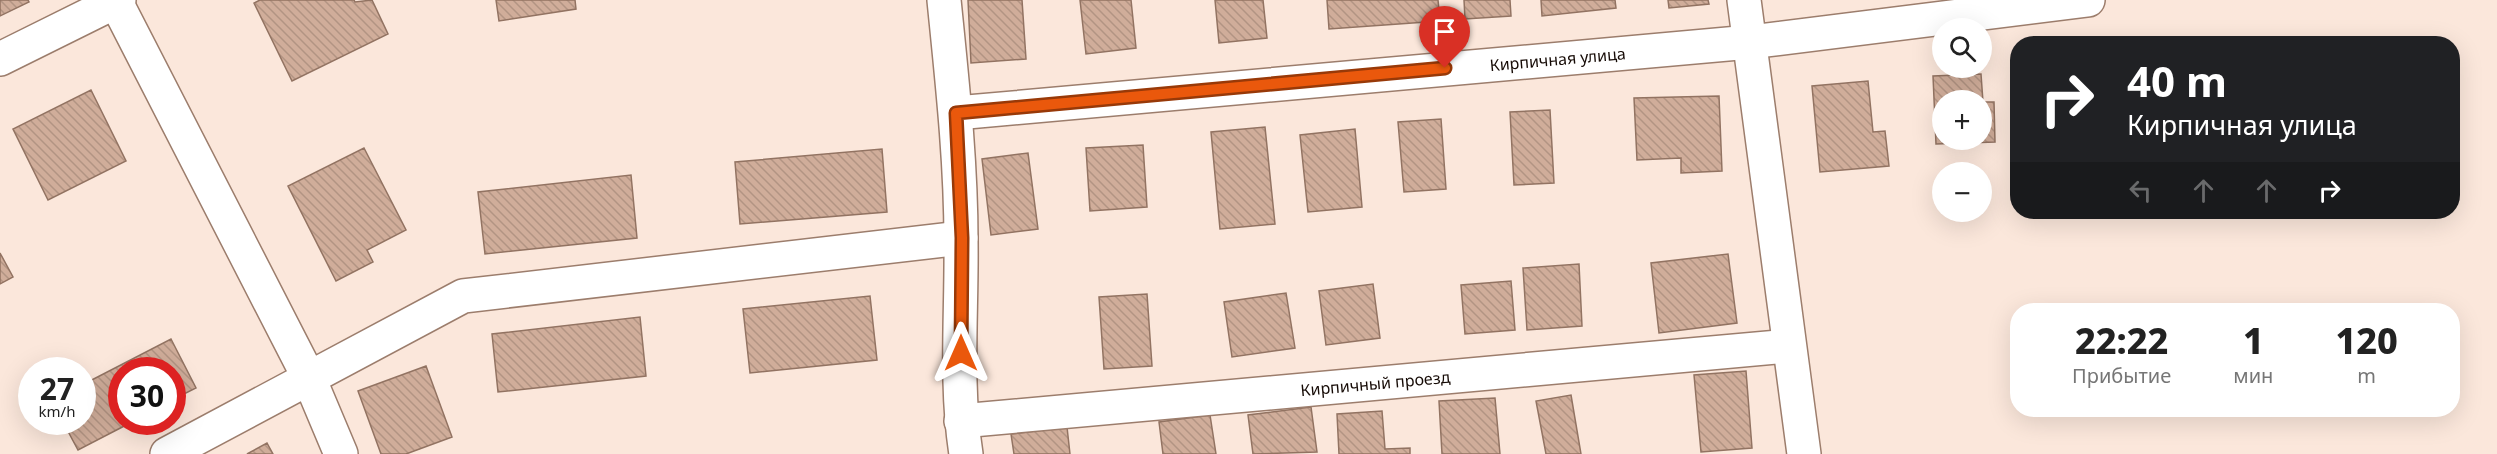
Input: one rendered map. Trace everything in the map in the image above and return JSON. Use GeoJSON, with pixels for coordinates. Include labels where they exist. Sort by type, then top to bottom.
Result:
{"type":"FeatureCollection","features":[{"type":"Feature","properties":{"kind":"street"},"geometry":{"type":"LineString","coordinates":[[944,0],[956,113],[962,238],[961,421],[966,454]]}},
{"type":"Feature","properties":{"kind":"street"},"geometry":{"type":"LineString","coordinates":[[1744,0],[1804,454]]}},
{"type":"Feature","properties":{"kind":"street","name":"Кирпичная улица"},"geometry":{"type":"LineString","coordinates":[[956,113],[1750,42],[2088,0]]}},
{"type":"Feature","properties":{"kind":"street"},"geometry":{"type":"LineString","coordinates":[[0,59],[117,1],[309,378],[341,454]]}},
{"type":"Feature","properties":{"kind":"street"},"geometry":{"type":"LineString","coordinates":[[167,454],[463,296],[962,238]]}},
{"type":"Feature","properties":{"kind":"street","name":"Кирпичный проезд"},"geometry":{"type":"LineString","coordinates":[[961,421],[1788,346]]}},
{"type":"Feature","properties":{"kind":"building"},"geometry":{"type":"Polygon","coordinates":[[[0,0],[28,0],[29,2],[0,16],[0,0]]]}},
{"type":"Feature","properties":{"kind":"building"},"geometry":{"type":"Polygon","coordinates":[[[260,0],[354,0],[355,2],[372,0],[388,34],[292,81],[254,3],[260,0]]]}},
{"type":"Feature","properties":{"kind":"building"},"geometry":{"type":"Polygon","coordinates":[[[496,0],[575,0],[576,9],[499,21],[496,0]]]}},
{"type":"Feature","properties":{"kind":"building"},"geometry":{"type":"Polygon","coordinates":[[[968,0],[1022,0],[1026,59],[971,63],[968,0]]]}},
{"type":"Feature","properties":{"kind":"building"},"geometry":{"type":"Polygon","coordinates":[[[1080,0],[1131,0],[1136,48],[1086,54],[1080,0]]]}},
{"type":"Feature","properties":{"kind":"building"},"geometry":{"type":"Polygon","coordinates":[[[1215,0],[1263,0],[1267,38],[1219,43],[1215,0]]]}},
{"type":"Feature","properties":{"kind":"building"},"geometry":{"type":"Polygon","coordinates":[[[1327,0],[1438,0],[1440,21],[1329,29],[1327,0]]]}},
{"type":"Feature","properties":{"kind":"building"},"geometry":{"type":"Polygon","coordinates":[[[1464,0],[1510,0],[1511,16],[1465,19],[1464,0]]]}},
{"type":"Feature","properties":{"kind":"building"},"geometry":{"type":"Polygon","coordinates":[[[1541,0],[1615,0],[1616,8],[1542,16],[1541,0]]]}},
{"type":"Feature","properties":{"kind":"building"},"geometry":{"type":"Polygon","coordinates":[[[1668,0],[1708,0],[1709,4],[1669,8],[1668,0]]]}},
{"type":"Feature","properties":{"kind":"building"},"geometry":{"type":"Polygon","coordinates":[[[1933,78],[1981,78],[1982,90],[1934,90],[1933,78]]]}},
{"type":"Feature","properties":{"kind":"building"},"geometry":{"type":"Polygon","coordinates":[[[1868,81],[1873,132],[1885,131],[1889,166],[1820,172],[1812,86],[1868,81]]]}},
{"type":"Feature","properties":{"kind":"building"},"geometry":{"type":"Polygon","coordinates":[[[91,90],[126,161],[48,200],[13,129],[91,90]]]}},
{"type":"Feature","properties":{"kind":"building"},"geometry":{"type":"Polygon","coordinates":[[[1719,96],[1722,171],[1681,173],[1681,158],[1637,160],[1634,98],[1719,96]]]}},
{"type":"Feature","properties":{"kind":"building"},"geometry":{"type":"Polygon","coordinates":[[[1992,102],[1994,102],[1995,142],[1992,142],[1992,102]]]}},
{"type":"Feature","properties":{"kind":"building"},"geometry":{"type":"Polygon","coordinates":[[[1550,110],[1554,183],[1514,185],[1510,112],[1550,110]]]}},
{"type":"Feature","properties":{"kind":"building"},"geometry":{"type":"Polygon","coordinates":[[[1441,119],[1446,189],[1404,192],[1398,122],[1441,119]]]}},
{"type":"Feature","properties":{"kind":"building"},"geometry":{"type":"Polygon","coordinates":[[[1265,127],[1275,224],[1220,229],[1211,132],[1265,127]]]}},
{"type":"Feature","properties":{"kind":"building"},"geometry":{"type":"Polygon","coordinates":[[[1355,129],[1362,207],[1308,212],[1300,135],[1355,129]]]}},
{"type":"Feature","properties":{"kind":"building"},"geometry":{"type":"Polygon","coordinates":[[[1143,145],[1147,207],[1090,211],[1086,148],[1143,145]]]}},
{"type":"Feature","properties":{"kind":"building"},"geometry":{"type":"Polygon","coordinates":[[[364,148],[406,230],[367,250],[373,262],[336,281],[288,186],[364,148]]]}},
{"type":"Feature","properties":{"kind":"building"},"geometry":{"type":"Polygon","coordinates":[[[882,149],[887,212],[740,224],[735,162],[882,149]]]}},
{"type":"Feature","properties":{"kind":"building"},"geometry":{"type":"Polygon","coordinates":[[[1028,153],[1038,229],[991,235],[982,159],[1028,153]]]}},
{"type":"Feature","properties":{"kind":"building"},"geometry":{"type":"Polygon","coordinates":[[[631,175],[637,238],[485,254],[478,192],[631,175]]]}},
{"type":"Feature","properties":{"kind":"building"},"geometry":{"type":"Polygon","coordinates":[[[0,253],[13,277],[0,284],[0,253]]]}},
{"type":"Feature","properties":{"kind":"building"},"geometry":{"type":"Polygon","coordinates":[[[1728,254],[1737,323],[1659,333],[1651,263],[1728,254]]]}},
{"type":"Feature","properties":{"kind":"building"},"geometry":{"type":"Polygon","coordinates":[[[1579,264],[1582,326],[1527,330],[1523,268],[1579,264]]]}},
{"type":"Feature","properties":{"kind":"building"},"geometry":{"type":"Polygon","coordinates":[[[1511,281],[1515,330],[1465,334],[1461,285],[1511,281]]]}},
{"type":"Feature","properties":{"kind":"building"},"geometry":{"type":"Polygon","coordinates":[[[1373,284],[1380,338],[1326,345],[1319,291],[1373,284]]]}},
{"type":"Feature","properties":{"kind":"building"},"geometry":{"type":"Polygon","coordinates":[[[1286,293],[1295,348],[1232,357],[1224,302],[1286,293]]]}},
{"type":"Feature","properties":{"kind":"building"},"geometry":{"type":"Polygon","coordinates":[[[1147,294],[1152,366],[1104,369],[1099,297],[1147,294]]]}},
{"type":"Feature","properties":{"kind":"building"},"geometry":{"type":"Polygon","coordinates":[[[870,296],[877,360],[750,373],[743,309],[870,296]]]}},
{"type":"Feature","properties":{"kind":"building"},"geometry":{"type":"Polygon","coordinates":[[[640,317],[646,376],[498,392],[492,334],[640,317]]]}},
{"type":"Feature","properties":{"kind":"building"},"geometry":{"type":"Polygon","coordinates":[[[171,339],[180,357],[136,357],[171,339]]]}},
{"type":"Feature","properties":{"kind":"building"},"geometry":{"type":"Polygon","coordinates":[[[426,366],[452,437],[406,454],[381,454],[358,391],[426,366]]]}},
{"type":"Feature","properties":{"kind":"building"},"geometry":{"type":"Polygon","coordinates":[[[186,368],[196,388],[186,393],[186,368]]]}},
{"type":"Feature","properties":{"kind":"building"},"geometry":{"type":"Polygon","coordinates":[[[1746,371],[1752,448],[1701,452],[1694,375],[1746,371]]]}},
{"type":"Feature","properties":{"kind":"building"},"geometry":{"type":"Polygon","coordinates":[[[108,372],[108,434],[78,450],[70,435],[96,435],[96,378],[108,372]]]}},
{"type":"Feature","properties":{"kind":"building"},"geometry":{"type":"Polygon","coordinates":[[[1571,395],[1581,454],[1546,454],[1536,401],[1571,395]]]}},
{"type":"Feature","properties":{"kind":"building"},"geometry":{"type":"Polygon","coordinates":[[[1495,398],[1500,454],[1442,454],[1439,401],[1495,398]]]}},
{"type":"Feature","properties":{"kind":"building"},"geometry":{"type":"Polygon","coordinates":[[[1311,407],[1317,452],[1253,454],[1248,415],[1311,407]]]}},
{"type":"Feature","properties":{"kind":"building"},"geometry":{"type":"Polygon","coordinates":[[[1382,411],[1385,449],[1410,448],[1410,454],[1339,454],[1337,414],[1382,411]]]}},
{"type":"Feature","properties":{"kind":"building"},"geometry":{"type":"Polygon","coordinates":[[[1210,415],[1216,454],[1163,454],[1159,422],[1210,415]]]}},
{"type":"Feature","properties":{"kind":"building"},"geometry":{"type":"Polygon","coordinates":[[[1067,427],[1070,454],[1014,454],[1011,434],[1067,427]]]}},
{"type":"Feature","properties":{"kind":"building"},"geometry":{"type":"Polygon","coordinates":[[[267,443],[273,454],[247,454],[267,443]]]}},
{"type":"Feature","properties":{"kind":"route"},"geometry":{"type":"LineString","coordinates":[[961,353],[962,238],[956,113],[1445,68]]}}]}
